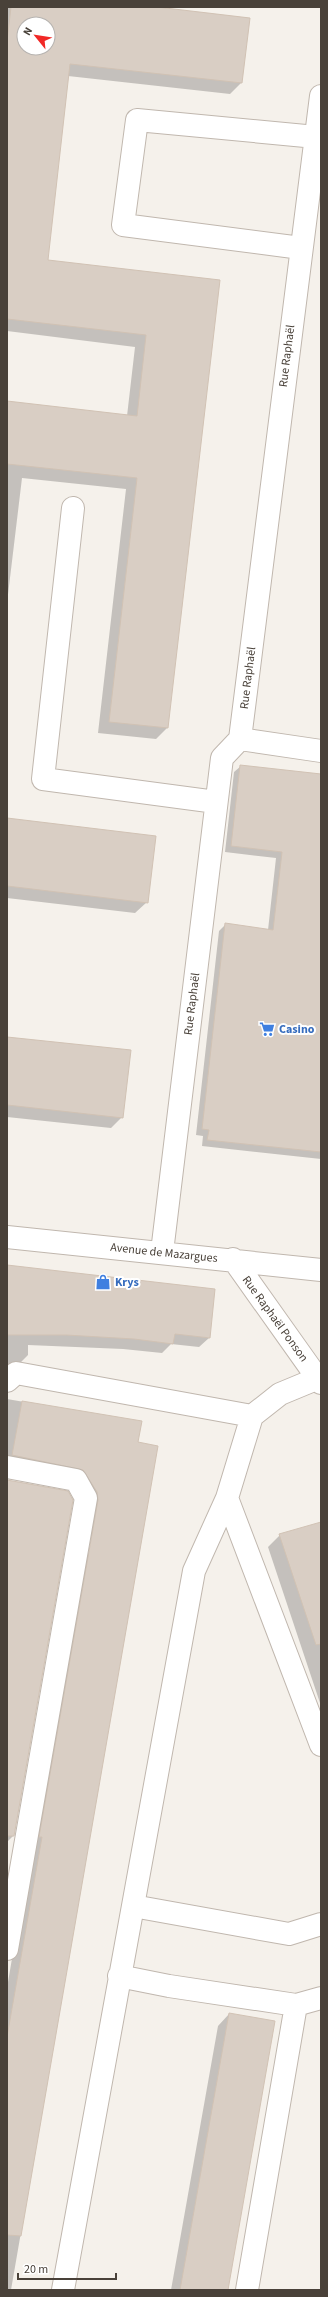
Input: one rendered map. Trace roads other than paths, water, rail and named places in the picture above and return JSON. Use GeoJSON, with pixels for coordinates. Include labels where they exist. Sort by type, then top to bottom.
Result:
{"type":"FeatureCollection","features":[{"type":"Feature","properties":{"kind":"street","name":"Rue Raphaël"},"geometry":{"type":"LineString","coordinates":[[162,1252],[222,758],[240,739],[321,96]]}},
{"type":"Feature","properties":{"kind":"street"},"geometry":{"type":"LineString","coordinates":[[301,248],[123,225],[137,120],[316,137]]}},
{"type":"Feature","properties":{"kind":"street"},"geometry":{"type":"LineString","coordinates":[[73,508],[43,779],[216,802]]}},
{"type":"Feature","properties":{"kind":"street"},"geometry":{"type":"LineString","coordinates":[[240,739],[321,751]]}},
{"type":"Feature","properties":{"kind":"street","name":"Avenue de Mazargues"},"geometry":{"type":"LineString","coordinates":[[7,1237],[232,1259],[321,1270]]}},
{"type":"Feature","properties":{"kind":"street","name":"Rue Raphaël Ponson"},"geometry":{"type":"LineString","coordinates":[[232,1259],[320,1380]]}},
{"type":"Feature","properties":{"kind":"street"},"geometry":{"type":"LineString","coordinates":[[7,1381],[16,1373],[252,1416]]}},
{"type":"Feature","properties":{"kind":"street"},"geometry":{"type":"LineString","coordinates":[[63,2290],[194,1571],[227,1498],[252,1416],[280,1394],[320,1380]]}},
{"type":"Feature","properties":{"kind":"street"},"geometry":{"type":"LineString","coordinates":[[7,1468],[76,1480],[86,1498],[7,1949]]}},
{"type":"Feature","properties":{"kind":"street"},"geometry":{"type":"LineString","coordinates":[[227,1498],[321,1745]]}},
{"type":"Feature","properties":{"kind":"street"},"geometry":{"type":"LineString","coordinates":[[133,1906],[289,1934],[321,1924]]}},
{"type":"Feature","properties":{"kind":"street"},"geometry":{"type":"LineString","coordinates":[[119,1976],[169,1986],[296,2005],[321,1998]]}},
{"type":"Feature","properties":{"kind":"street"},"geometry":{"type":"LineString","coordinates":[[247,2290],[296,2005]]}},
{"type":"Feature","properties":{"kind":"place","name":"Casino"},"geometry":{"type":"Point","coordinates":[267,1029]}},
{"type":"Feature","properties":{"kind":"place","name":"Krys"},"geometry":{"type":"Point","coordinates":[103,1282]}}]}
